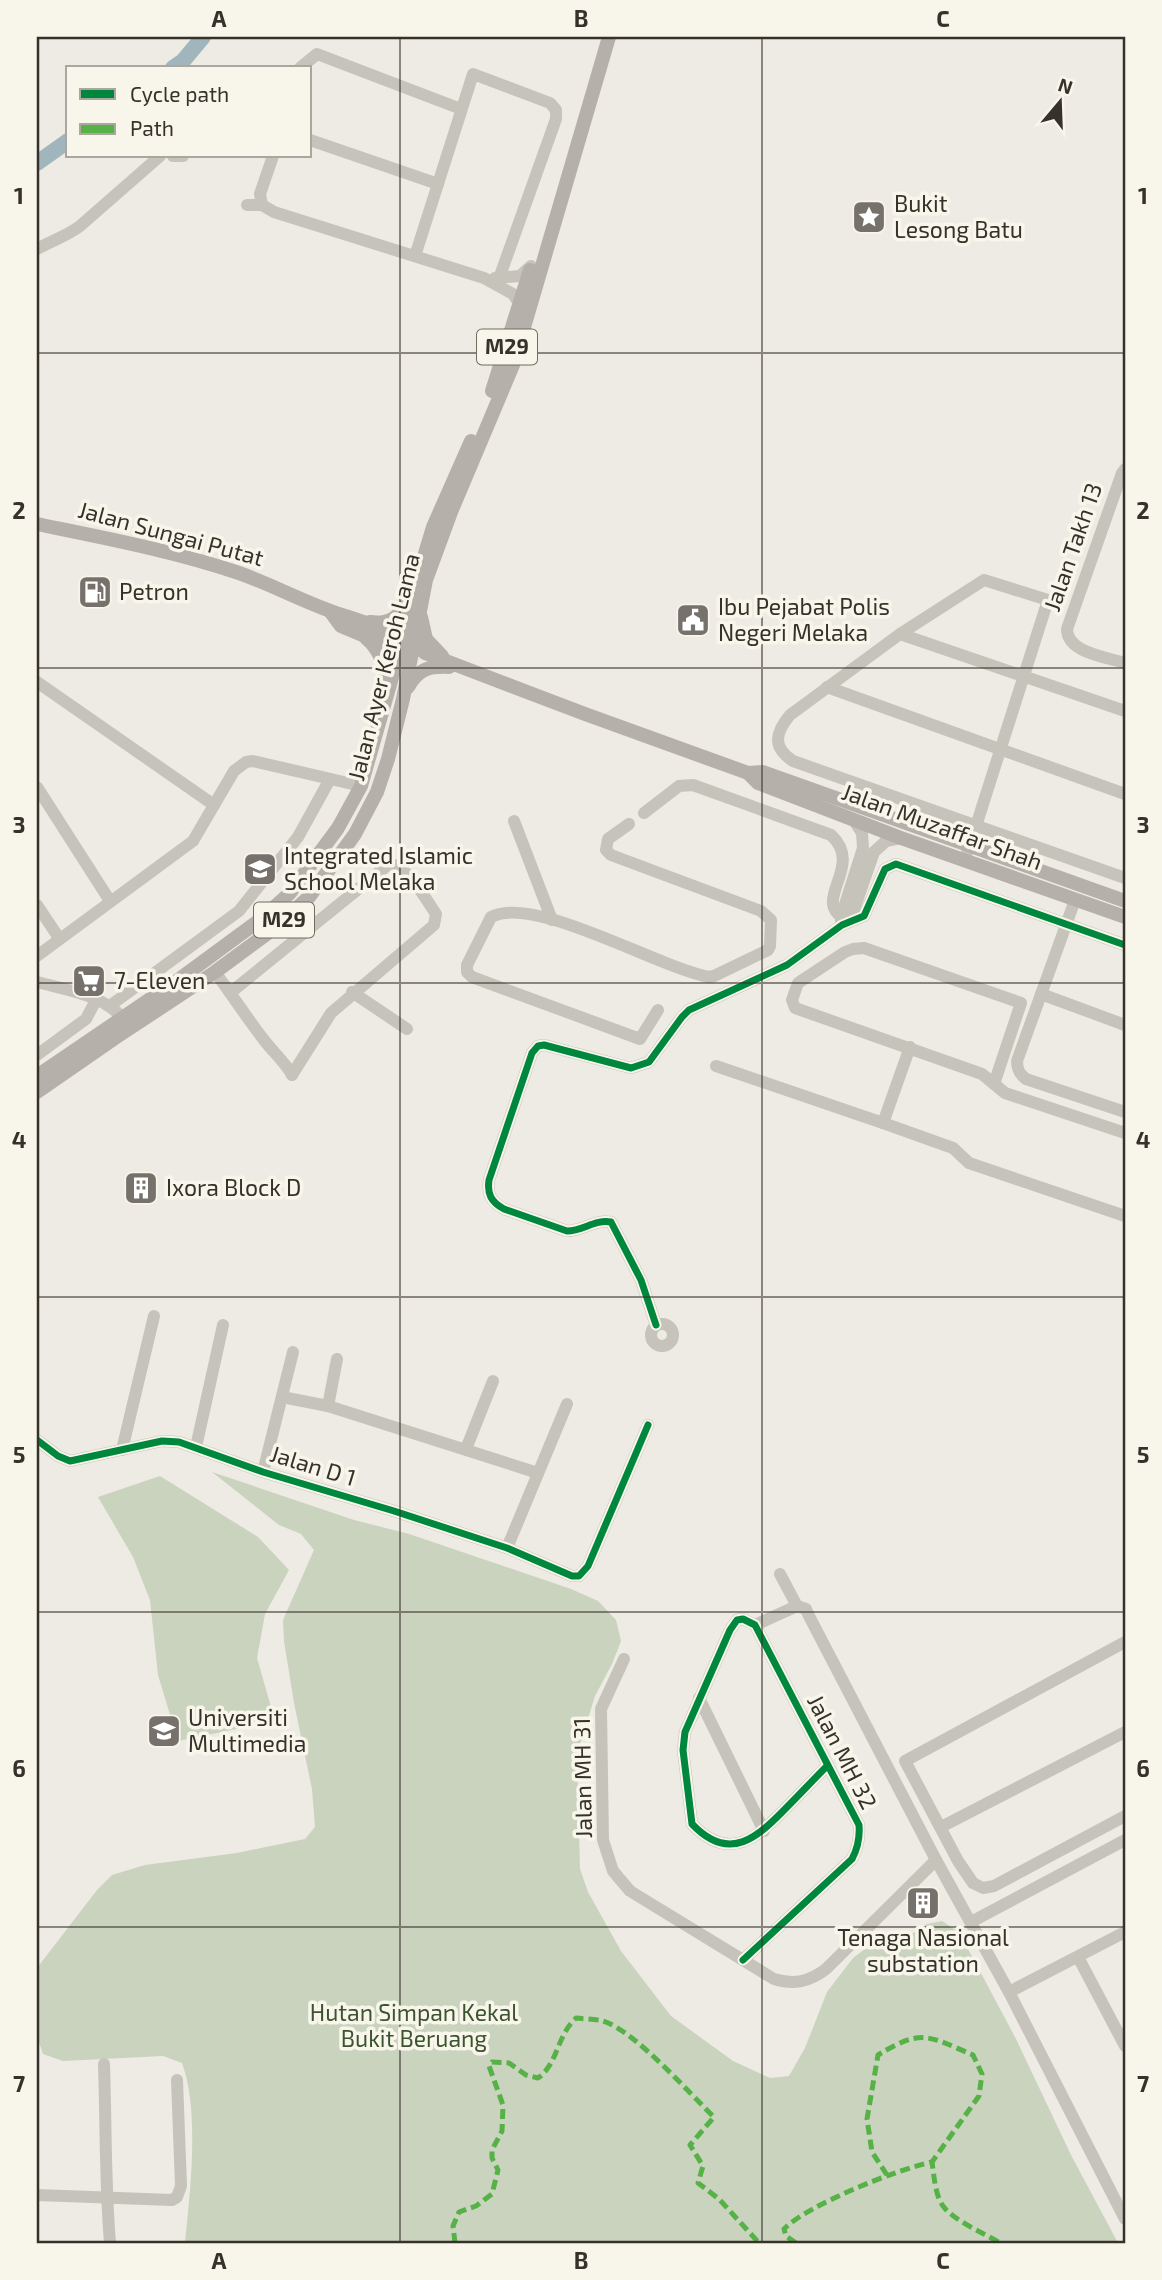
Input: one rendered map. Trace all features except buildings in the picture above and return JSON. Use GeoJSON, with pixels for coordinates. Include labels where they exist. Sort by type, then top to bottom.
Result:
{"type":"FeatureCollection","features":[{"type":"Feature","properties":{"kind":"main road","name":"Jalan Ayer Keroh Lama"},"geometry":{"type":"LineString","coordinates":[[37,1093],[215,972],[276,927],[309,897],[355,834],[377,792],[388,759],[403,699],[418,596],[433,527],[484,413],[520,305],[599,37]]}},
{"type":"Feature","properties":{"kind":"main road","name":"Jalan Ayer Keroh Lama"},"geometry":{"type":"LineString","coordinates":[[418,596],[513,365],[609,37]]}},
{"type":"Feature","properties":{"kind":"main road","name":"Jalan Sungai Putat"},"geometry":{"type":"LineString","coordinates":[[37,524],[199,561],[273,585],[330,611],[355,619],[410,648]]}},
{"type":"Feature","properties":{"kind":"main road"},"geometry":{"type":"LineString","coordinates":[[355,619],[373,623],[390,622],[418,596]]}},
{"type":"Feature","properties":{"kind":"main road"},"geometry":{"type":"LineString","coordinates":[[418,596],[426,639],[433,649],[456,666]]}},
{"type":"Feature","properties":{"kind":"main road","name":"Jalan Sungai Putat"},"geometry":{"type":"LineString","coordinates":[[330,611],[341,626],[410,648]]}},
{"type":"Feature","properties":{"kind":"main road"},"geometry":{"type":"LineString","coordinates":[[360,634],[373,644],[380,657],[386,682],[386,700]]}},
{"type":"Feature","properties":{"kind":"main road","name":"Jalan Ayer Keroh Lama"},"geometry":{"type":"LineString","coordinates":[[37,1076],[214,954],[289,894],[338,828],[361,786],[386,700],[410,648]]}},
{"type":"Feature","properties":{"kind":"main road","name":"Jalan Muzaffar Shah"},"geometry":{"type":"LineString","coordinates":[[410,648],[748,773],[763,772],[967,853],[1075,900],[1125,917]]}},
{"type":"Feature","properties":{"kind":"main road"},"geometry":{"type":"LineString","coordinates":[[403,699],[419,671],[437,666],[456,666]]}},
{"type":"Feature","properties":{"kind":"main road","name":"Jalan Muzaffar Shah"},"geometry":{"type":"LineString","coordinates":[[748,773],[758,783],[901,838],[967,853],[1125,901]]}},
{"type":"Feature","properties":{"kind":"street"},"geometry":{"type":"LineString","coordinates":[[302,66],[317,54],[461,109]]}},
{"type":"Feature","properties":{"kind":"street"},"geometry":{"type":"LineString","coordinates":[[415,256],[473,74],[550,103],[556,110],[556,119],[498,281]]}},
{"type":"Feature","properties":{"kind":"street"},"geometry":{"type":"LineString","coordinates":[[312,141],[438,184]]}},
{"type":"Feature","properties":{"kind":"street"},"geometry":{"type":"LineString","coordinates":[[37,249],[80,226],[158,158]]}},
{"type":"Feature","properties":{"kind":"street"},"geometry":{"type":"LineString","coordinates":[[262,205],[260,194],[271,158]]}},
{"type":"Feature","properties":{"kind":"street"},"geometry":{"type":"LineString","coordinates":[[247,205],[262,205],[274,212],[484,278],[498,281],[520,276],[531,266]]}},
{"type":"Feature","properties":{"kind":"street"},"geometry":{"type":"LineString","coordinates":[[498,281],[513,294],[520,305]]}},
{"type":"Feature","properties":{"kind":"street","name":"Jalan Takh 13"},"geometry":{"type":"LineString","coordinates":[[1125,469],[1067,629],[1069,640],[1080,649],[1125,663]]}},
{"type":"Feature","properties":{"kind":"street"},"geometry":{"type":"LineString","coordinates":[[967,853],[976,827],[1048,600],[984,580],[900,634],[790,715],[783,723],[777,741],[779,750],[793,761],[976,827],[1125,878]]}},
{"type":"Feature","properties":{"kind":"street"},"geometry":{"type":"LineString","coordinates":[[900,634],[1125,710]]}},
{"type":"Feature","properties":{"kind":"street"},"geometry":{"type":"LineString","coordinates":[[37,682],[214,805]]}},
{"type":"Feature","properties":{"kind":"street"},"geometry":{"type":"LineString","coordinates":[[827,687],[1125,794]]}},
{"type":"Feature","properties":{"kind":"street"},"geometry":{"type":"LineString","coordinates":[[37,956],[193,841],[234,771],[246,762],[253,761],[361,786]]}},
{"type":"Feature","properties":{"kind":"street"},"geometry":{"type":"LineString","coordinates":[[111,1005],[239,911],[298,837],[330,779]]}},
{"type":"Feature","properties":{"kind":"street"},"geometry":{"type":"LineString","coordinates":[[644,813],[685,784],[831,835],[844,858],[843,870],[832,902],[835,911],[844,921]]}},
{"type":"Feature","properties":{"kind":"street"},"geometry":{"type":"LineString","coordinates":[[37,788],[110,901]]}},
{"type":"Feature","properties":{"kind":"street"},"geometry":{"type":"LineString","coordinates":[[844,921],[863,848],[862,833],[854,820]]}},
{"type":"Feature","properties":{"kind":"street"},"geometry":{"type":"LineString","coordinates":[[514,821],[552,920]]}},
{"type":"Feature","properties":{"kind":"street"},"geometry":{"type":"LineString","coordinates":[[629,824],[608,839],[606,850],[611,855],[761,911],[771,920],[768,950],[714,976],[702,976],[552,920],[517,912],[497,914],[492,918],[467,965],[467,972],[472,977],[640,1038],[658,1010]]}},
{"type":"Feature","properties":{"kind":"street"},"geometry":{"type":"LineString","coordinates":[[844,921],[874,852],[886,841],[901,838]]}},
{"type":"Feature","properties":{"kind":"street"},"geometry":{"type":"LineString","coordinates":[[215,972],[230,993],[253,1036],[292,1071],[331,1013],[435,922],[436,914],[403,870],[389,864],[230,993]]}},
{"type":"Feature","properties":{"kind":"street"},"geometry":{"type":"LineString","coordinates":[[656,1325],[641,1280],[611,1222],[601,1221],[567,1231],[495,1204],[488,1191],[489,1180],[532,1053],[537,1046],[544,1045],[631,1068],[649,1062],[689,1010],[756,981],[791,962],[844,921],[859,918],[867,912],[885,869],[896,864],[1125,945]]}},
{"type":"Feature","properties":{"kind":"street"},"geometry":{"type":"LineString","coordinates":[[1075,900],[1017,1061],[1018,1071],[1026,1079],[1125,1112]]}},
{"type":"Feature","properties":{"kind":"street"},"geometry":{"type":"LineString","coordinates":[[37,905],[59,938]]}},
{"type":"Feature","properties":{"kind":"street"},"geometry":{"type":"LineString","coordinates":[[993,1084],[1021,1003],[864,948],[853,948],[845,952],[803,980],[792,1000],[795,1008],[982,1074],[993,1084],[1005,1093],[1125,1133]]}},
{"type":"Feature","properties":{"kind":"street"},"geometry":{"type":"LineString","coordinates":[[791,962],[803,980]]}},
{"type":"Feature","properties":{"kind":"street"},"geometry":{"type":"LineString","coordinates":[[739,964],[756,981]]}},
{"type":"Feature","properties":{"kind":"street"},"geometry":{"type":"LineString","coordinates":[[739,964],[743,986]]}},
{"type":"Feature","properties":{"kind":"street"},"geometry":{"type":"LineString","coordinates":[[37,982],[97,998],[111,1005],[122,1017]]}},
{"type":"Feature","properties":{"kind":"street"},"geometry":{"type":"LineString","coordinates":[[352,992],[407,1029]]}},
{"type":"Feature","properties":{"kind":"street"},"geometry":{"type":"LineString","coordinates":[[1041,994],[1125,1025]]}},
{"type":"Feature","properties":{"kind":"street"},"geometry":{"type":"LineString","coordinates":[[37,1055],[86,1019],[97,998]]}},
{"type":"Feature","properties":{"kind":"street"},"geometry":{"type":"LineString","coordinates":[[883,1123],[910,1047]]}},
{"type":"Feature","properties":{"kind":"street"},"geometry":{"type":"LineString","coordinates":[[716,1066],[953,1148],[969,1163],[1125,1216]]}},
{"type":"Feature","properties":{"kind":"street"},"geometry":{"type":"LineString","coordinates":[[122,1450],[154,1316]]}},
{"type":"Feature","properties":{"kind":"street"},"geometry":{"type":"LineString","coordinates":[[196,1447],[223,1325]]}},
{"type":"Feature","properties":{"kind":"street"},"geometry":{"type":"LineString","coordinates":[[263,1472],[293,1352]]}},
{"type":"Feature","properties":{"kind":"street"},"geometry":{"type":"LineString","coordinates":[[328,1406],[337,1359]]}},
{"type":"Feature","properties":{"kind":"street"},"geometry":{"type":"LineString","coordinates":[[466,1449],[493,1381]]}},
{"type":"Feature","properties":{"kind":"street"},"geometry":{"type":"LineString","coordinates":[[282,1397],[328,1406],[538,1473]]}},
{"type":"Feature","properties":{"kind":"street"},"geometry":{"type":"LineString","coordinates":[[508,1548],[567,1404]]}},
{"type":"Feature","properties":{"kind":"street","name":"Jalan D 1"},"geometry":{"type":"LineString","coordinates":[[37,1440],[69,1461],[162,1441],[196,1447],[263,1472],[508,1548],[572,1576],[579,1576],[588,1566],[648,1425]]}},
{"type":"Feature","properties":{"kind":"street"},"geometry":{"type":"LineString","coordinates":[[780,1574],[797,1606]]}},
{"type":"Feature","properties":{"kind":"street"},"geometry":{"type":"LineString","coordinates":[[827,1766],[764,1831],[742,1843],[728,1845],[714,1842],[692,1824],[682,1750],[685,1732],[730,1630],[737,1620],[743,1619],[755,1625],[797,1606],[806,1609],[936,1860],[1121,2201],[1125,2219]]}},
{"type":"Feature","properties":{"kind":"street","name":"Jalan MH 32"},"geometry":{"type":"LineString","coordinates":[[743,1960],[852,1859],[860,1837],[859,1825],[755,1625]]}},
{"type":"Feature","properties":{"kind":"street"},"geometry":{"type":"LineString","coordinates":[[1125,1642],[905,1761],[973,1883],[983,1888],[989,1888],[1125,1816]]}},
{"type":"Feature","properties":{"kind":"street","name":"Jalan MH 31"},"geometry":{"type":"LineString","coordinates":[[624,1659],[601,1709],[603,1840],[613,1871],[630,1891],[774,1979],[785,1982],[807,1981],[816,1977],[936,1860]]}},
{"type":"Feature","properties":{"kind":"street"},"geometry":{"type":"LineString","coordinates":[[699,1698],[764,1831]]}},
{"type":"Feature","properties":{"kind":"street"},"geometry":{"type":"LineString","coordinates":[[941,1827],[1125,1732]]}},
{"type":"Feature","properties":{"kind":"street"},"geometry":{"type":"LineString","coordinates":[[971,1922],[1125,1840]]}},
{"type":"Feature","properties":{"kind":"street"},"geometry":{"type":"LineString","coordinates":[[1009,1992],[1125,1933]]}},
{"type":"Feature","properties":{"kind":"street"},"geometry":{"type":"LineString","coordinates":[[1078,1957],[1120,2024],[1125,2046]]}},
{"type":"Feature","properties":{"kind":"street"},"geometry":{"type":"LineString","coordinates":[[104,2064],[106,2198],[110,2243]]}},
{"type":"Feature","properties":{"kind":"street"},"geometry":{"type":"LineString","coordinates":[[37,2195],[172,2200],[177,2197],[181,2186],[177,2080]]}},
{"type":"Feature","properties":{"kind":"green space","name":"Hutan Simpan Kekal Bukit Beruang"},"geometry":{"type":"Polygon","coordinates":[[[212,1472],[354,1520],[409,1534],[571,1589],[598,1601],[616,1620],[621,1641],[595,1696],[577,1754],[580,1869],[588,1892],[621,1951],[671,2016],[733,2061],[770,2078],[789,2076],[805,2048],[827,1992],[853,1958],[881,1937],[912,1934],[927,1924],[942,1921],[959,1932],[1118,2243],[185,2243],[192,2128],[188,2083],[182,2063],[163,2056],[63,2061],[43,2054],[37,2036],[37,1968],[97,1890],[112,1875],[145,1865],[237,1853],[305,1839],[315,1827],[312,1789],[294,1703],[283,1620],[314,1550],[301,1534],[279,1525],[212,1472]]]}},
{"type":"Feature","properties":{"kind":"green space"},"geometry":{"type":"Polygon","coordinates":[[[160,1476],[258,1537],[289,1570],[265,1614],[257,1658],[275,1721],[178,1741],[158,1675],[150,1600],[133,1557],[98,1497],[160,1476]]]}},
{"type":"Feature","properties":{"kind":"waterway"},"geometry":{"type":"LineString","coordinates":[[176,66],[203,37]]}},
{"type":"Feature","properties":{"kind":"waterway"},"geometry":{"type":"LineString","coordinates":[[37,163],[66,142]]}},
{"type":"Feature","properties":{"kind":"marked path"},"geometry":{"type":"LineString","coordinates":[[455,2243],[453,2226],[459,2212],[476,2206],[492,2194],[498,2170],[492,2158],[492,2150],[502,2131],[503,2105],[489,2066],[492,2062],[509,2063],[526,2075],[538,2078],[550,2065],[564,2033],[576,2018],[603,2021],[630,2037],[661,2063],[714,2117],[690,2145],[703,2166],[698,2183],[719,2199],[759,2243]]}},
{"type":"Feature","properties":{"kind":"marked path"},"geometry":{"type":"LineString","coordinates":[[887,2175],[872,2152],[867,2119],[878,2055],[916,2038],[935,2040],[973,2055],[982,2074],[979,2096],[932,2162]]}},
{"type":"Feature","properties":{"kind":"marked path"},"geometry":{"type":"LineString","coordinates":[[796,2243],[786,2236],[784,2229],[812,2209],[876,2180],[932,2162],[937,2191],[943,2206],[962,2222],[1000,2243]]}},
{"type":"Feature","properties":{"kind":"cycle path"},"geometry":{"type":"LineString","coordinates":[[656,1325],[641,1280],[611,1222],[600,1222],[567,1231],[504,1209],[491,1197],[489,1180],[532,1053],[538,1046],[544,1045],[631,1068],[649,1062],[689,1010],[787,965],[842,925],[864,916],[885,869],[896,864],[1125,945]]}},
{"type":"Feature","properties":{"kind":"cycle path"},"geometry":{"type":"LineString","coordinates":[[37,1440],[58,1456],[70,1461],[162,1441],[179,1442],[263,1472],[507,1548],[572,1576],[579,1576],[588,1566],[648,1425]]}},
{"type":"Feature","properties":{"kind":"cycle path"},"geometry":{"type":"LineString","coordinates":[[743,1960],[852,1859],[859,1839],[859,1825],[755,1625],[743,1619],[737,1620],[730,1630],[685,1732],[683,1750],[692,1824],[706,1836],[719,1842],[743,1842],[766,1828],[827,1766]]}},
{"type":"Feature","properties":{"kind":"place","name":"Bukit Lesong Batu"},"geometry":{"type":"Point","coordinates":[869,217]}},
{"type":"Feature","properties":{"kind":"place","name":"Petron"},"geometry":{"type":"Point","coordinates":[95,592]}},
{"type":"Feature","properties":{"kind":"place","name":"Ibu Pejabat Polis Negeri Melaka"},"geometry":{"type":"Point","coordinates":[693,620]}},
{"type":"Feature","properties":{"kind":"place","name":"Integrated Islamic School Melaka"},"geometry":{"type":"Point","coordinates":[260,869]}},
{"type":"Feature","properties":{"kind":"place","name":"7-Eleven"},"geometry":{"type":"Point","coordinates":[89,981]}},
{"type":"Feature","properties":{"kind":"place","name":"Ixora Block D"},"geometry":{"type":"Point","coordinates":[141,1188]}},
{"type":"Feature","properties":{"kind":"place","name":"Universiti Multimedia"},"geometry":{"type":"Point","coordinates":[164,1731]}},
{"type":"Feature","properties":{"kind":"place","name":"Tenaga Nasional substation"},"geometry":{"type":"Point","coordinates":[923,1903]}}]}
